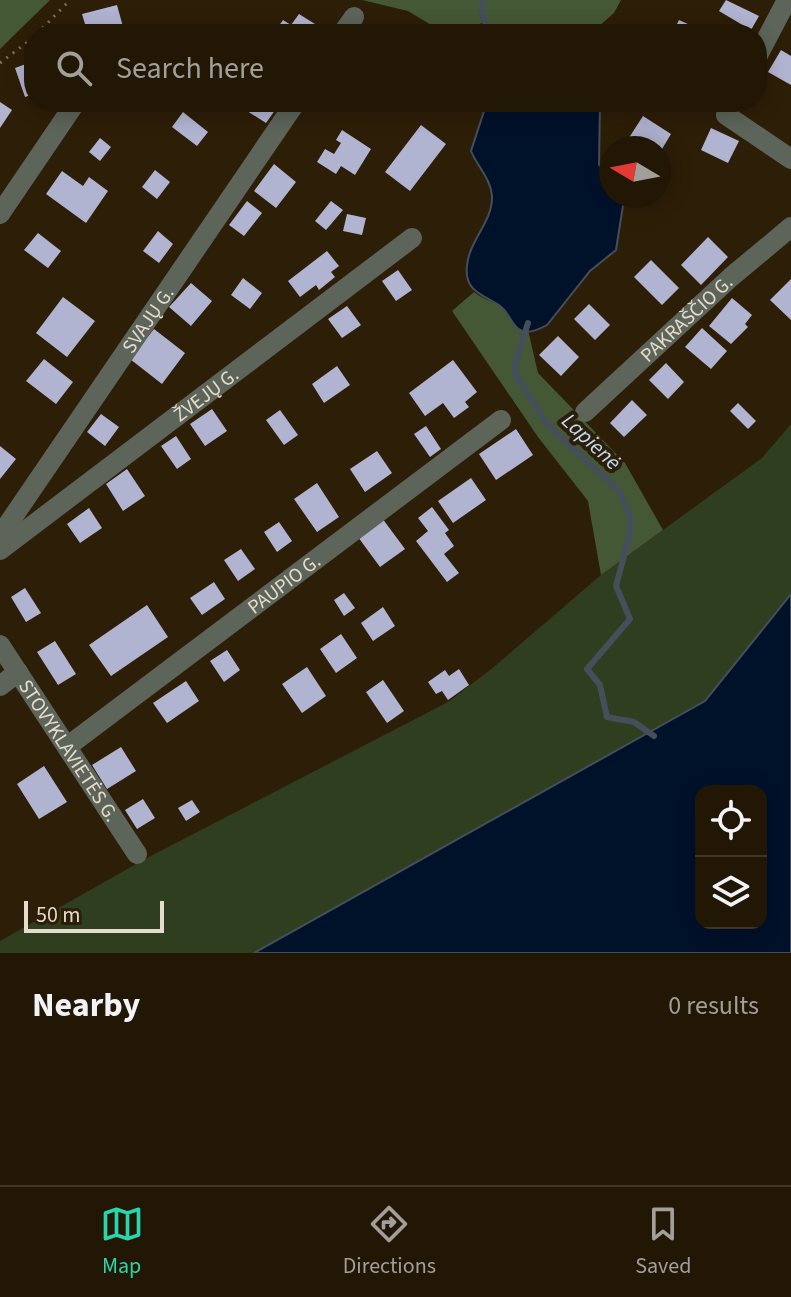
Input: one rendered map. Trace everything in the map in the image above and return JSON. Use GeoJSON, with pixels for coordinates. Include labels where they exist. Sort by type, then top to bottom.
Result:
{"type":"FeatureCollection","features":[{"type":"Feature","properties":{"kind":"street"},"geometry":{"type":"LineString","coordinates":[[767,38],[787,0]]}},
{"type":"Feature","properties":{"kind":"street"},"geometry":{"type":"LineString","coordinates":[[0,214],[69,112]]}},
{"type":"Feature","properties":{"kind":"street","name":"SVAJŲ G."},"geometry":{"type":"LineString","coordinates":[[0,536],[289,112]]}},
{"type":"Feature","properties":{"kind":"street"},"geometry":{"type":"LineString","coordinates":[[728,112],[726,115],[791,159]]}},
{"type":"Feature","properties":{"kind":"street","name":"PAKRAŠČIO G."},"geometry":{"type":"LineString","coordinates":[[585,412],[731,277],[791,227]]}},
{"type":"Feature","properties":{"kind":"street","name":"ŽVEJŲ G."},"geometry":{"type":"LineString","coordinates":[[0,550],[412,238]]}},
{"type":"Feature","properties":{"kind":"street","name":"PAUPIO G."},"geometry":{"type":"LineString","coordinates":[[68,746],[501,420]]}},
{"type":"Feature","properties":{"kind":"street","name":"STOVYKLAVIETĖS G."},"geometry":{"type":"LineString","coordinates":[[0,645],[137,854]]}},
{"type":"Feature","properties":{"kind":"street"},"geometry":{"type":"LineString","coordinates":[[0,686],[18,672]]}},
{"type":"Feature","properties":{"kind":"path"},"geometry":{"type":"LineString","coordinates":[[47,24],[70,0]]}},
{"type":"Feature","properties":{"kind":"path"},"geometry":{"type":"LineString","coordinates":[[0,63],[24,45]]}},
{"type":"Feature","properties":{"kind":"green space"},"geometry":{"type":"Polygon","coordinates":[[[0,0],[50,0],[24,24],[0,49],[0,0]]]}},
{"type":"Feature","properties":{"kind":"green space"},"geometry":{"type":"Polygon","coordinates":[[[362,0],[621,0],[614,13],[601,24],[429,24],[408,11],[362,0]]]}},
{"type":"Feature","properties":{"kind":"green space"},"geometry":{"type":"Polygon","coordinates":[[[474,292],[503,308],[512,322],[528,330],[538,373],[625,463],[663,530],[601,575],[588,501],[538,437],[452,311],[474,292]]]}},
{"type":"Feature","properties":{"kind":"green space"},"geometry":{"type":"Polygon","coordinates":[[[791,424],[791,594],[706,701],[254,953],[0,953],[0,941],[145,859],[448,702],[601,575],[762,458],[791,424]]]}},
{"type":"Feature","properties":{"kind":"water"},"geometry":{"type":"Polygon","coordinates":[[[484,112],[600,112],[599,208],[623,208],[616,250],[590,271],[547,325],[535,330],[520,330],[499,305],[468,281],[469,257],[491,205],[489,184],[471,151],[484,112]]]}},
{"type":"Feature","properties":{"kind":"water"},"geometry":{"type":"Polygon","coordinates":[[[791,594],[791,953],[254,953],[705,701],[791,594]]]}},
{"type":"Feature","properties":{"kind":"building"},"geometry":{"type":"Polygon","coordinates":[[[726,0],[759,16],[754,24],[741,24],[719,11],[726,0]]]}},
{"type":"Feature","properties":{"kind":"building"},"geometry":{"type":"Polygon","coordinates":[[[117,5],[122,24],[85,24],[82,14],[117,5]]]}},
{"type":"Feature","properties":{"kind":"building"},"geometry":{"type":"Polygon","coordinates":[[[299,14],[315,24],[292,24],[299,14]]]}},
{"type":"Feature","properties":{"kind":"building"},"geometry":{"type":"Polygon","coordinates":[[[781,50],[791,56],[791,85],[768,72],[781,50]]]}},
{"type":"Feature","properties":{"kind":"building"},"geometry":{"type":"Polygon","coordinates":[[[24,65],[24,94],[15,68],[24,65]]]}},
{"type":"Feature","properties":{"kind":"building"},"geometry":{"type":"Polygon","coordinates":[[[0,102],[12,110],[0,128],[0,102]]]}},
{"type":"Feature","properties":{"kind":"building"},"geometry":{"type":"Polygon","coordinates":[[[183,112],[208,132],[197,146],[172,127],[183,112]]]}},
{"type":"Feature","properties":{"kind":"building"},"geometry":{"type":"Polygon","coordinates":[[[249,112],[274,112],[266,123],[249,112]]]}},
{"type":"Feature","properties":{"kind":"building"},"geometry":{"type":"Polygon","coordinates":[[[643,116],[671,134],[670,136],[630,136],[643,116]]]}},
{"type":"Feature","properties":{"kind":"building"},"geometry":{"type":"Polygon","coordinates":[[[421,125],[446,144],[410,191],[385,172],[421,125]]]}},
{"type":"Feature","properties":{"kind":"building"},"geometry":{"type":"Polygon","coordinates":[[[711,128],[739,141],[728,163],[701,150],[711,128]]]}},
{"type":"Feature","properties":{"kind":"building"},"geometry":{"type":"Polygon","coordinates":[[[342,130],[371,149],[355,175],[341,166],[336,174],[317,162],[325,149],[334,154],[341,143],[336,140],[342,130]]]}},
{"type":"Feature","properties":{"kind":"building"},"geometry":{"type":"Polygon","coordinates":[[[100,138],[111,147],[100,161],[89,152],[100,138]]]}},
{"type":"Feature","properties":{"kind":"building"},"geometry":{"type":"Polygon","coordinates":[[[274,164],[296,182],[276,208],[254,191],[274,164]]]}},
{"type":"Feature","properties":{"kind":"building"},"geometry":{"type":"Polygon","coordinates":[[[155,170],[170,182],[157,199],[142,187],[155,170]]]}},
{"type":"Feature","properties":{"kind":"building"},"geometry":{"type":"Polygon","coordinates":[[[62,171],[83,186],[89,177],[108,191],[86,223],[46,194],[62,171]]]}},
{"type":"Feature","properties":{"kind":"building"},"geometry":{"type":"Polygon","coordinates":[[[247,201],[262,213],[244,236],[229,225],[247,201]]]}},
{"type":"Feature","properties":{"kind":"building"},"geometry":{"type":"Polygon","coordinates":[[[331,201],[343,210],[326,230],[315,221],[331,201]]]}},
{"type":"Feature","properties":{"kind":"building"},"geometry":{"type":"Polygon","coordinates":[[[347,214],[366,218],[362,235],[343,231],[347,214]]]}},
{"type":"Feature","properties":{"kind":"building"},"geometry":{"type":"Polygon","coordinates":[[[158,231],[173,244],[159,263],[143,251],[158,231]]]}},
{"type":"Feature","properties":{"kind":"building"},"geometry":{"type":"Polygon","coordinates":[[[38,233],[61,251],[48,268],[24,250],[38,233]]]}},
{"type":"Feature","properties":{"kind":"building"},"geometry":{"type":"Polygon","coordinates":[[[708,237],[728,257],[701,285],[681,265],[708,237]]]}},
{"type":"Feature","properties":{"kind":"building"},"geometry":{"type":"Polygon","coordinates":[[[327,251],[339,266],[331,272],[335,277],[319,290],[316,285],[300,297],[288,281],[327,251]]]}},
{"type":"Feature","properties":{"kind":"building"},"geometry":{"type":"Polygon","coordinates":[[[651,260],[679,288],[662,305],[634,277],[651,260]]]}},
{"type":"Feature","properties":{"kind":"building"},"geometry":{"type":"Polygon","coordinates":[[[398,270],[412,290],[396,301],[382,281],[398,270]]]}},
{"type":"Feature","properties":{"kind":"building"},"geometry":{"type":"Polygon","coordinates":[[[243,278],[262,293],[250,309],[231,295],[243,278]]]}},
{"type":"Feature","properties":{"kind":"building"},"geometry":{"type":"Polygon","coordinates":[[[791,279],[791,320],[770,300],[791,279]]]}},
{"type":"Feature","properties":{"kind":"building"},"geometry":{"type":"Polygon","coordinates":[[[191,283],[212,301],[191,326],[169,307],[191,283]]]}},
{"type":"Feature","properties":{"kind":"building"},"geometry":{"type":"Polygon","coordinates":[[[63,297],[95,321],[67,357],[36,333],[63,297]]]}},
{"type":"Feature","properties":{"kind":"building"},"geometry":{"type":"Polygon","coordinates":[[[732,298],[752,315],[745,324],[748,327],[731,344],[709,326],[732,298]]]}},
{"type":"Feature","properties":{"kind":"building"},"geometry":{"type":"Polygon","coordinates":[[[589,304],[610,325],[595,340],[574,319],[589,304]]]}},
{"type":"Feature","properties":{"kind":"building"},"geometry":{"type":"Polygon","coordinates":[[[347,306],[361,325],[342,338],[328,319],[347,306]]]}},
{"type":"Feature","properties":{"kind":"building"},"geometry":{"type":"Polygon","coordinates":[[[702,328],[727,351],[711,369],[685,347],[702,328]]]}},
{"type":"Feature","properties":{"kind":"building"},"geometry":{"type":"Polygon","coordinates":[[[154,329],[185,353],[162,384],[130,359],[154,329]]]}},
{"type":"Feature","properties":{"kind":"building"},"geometry":{"type":"Polygon","coordinates":[[[558,336],[579,357],[561,376],[539,355],[558,336]]]}},
{"type":"Feature","properties":{"kind":"building"},"geometry":{"type":"Polygon","coordinates":[[[44,359],[73,382],[56,404],[26,381],[44,359]]]}},
{"type":"Feature","properties":{"kind":"building"},"geometry":{"type":"Polygon","coordinates":[[[453,360],[477,392],[465,402],[469,407],[454,418],[443,403],[425,416],[409,393],[453,360]]]}},
{"type":"Feature","properties":{"kind":"building"},"geometry":{"type":"Polygon","coordinates":[[[666,363],[684,382],[668,399],[649,380],[666,363]]]}},
{"type":"Feature","properties":{"kind":"building"},"geometry":{"type":"Polygon","coordinates":[[[337,366],[350,385],[324,403],[312,384],[337,366]]]}},
{"type":"Feature","properties":{"kind":"building"},"geometry":{"type":"Polygon","coordinates":[[[632,400],[647,415],[624,437],[610,423],[632,400]]]}},
{"type":"Feature","properties":{"kind":"building"},"geometry":{"type":"Polygon","coordinates":[[[738,403],[756,421],[748,429],[730,411],[738,403]]]}},
{"type":"Feature","properties":{"kind":"building"},"geometry":{"type":"Polygon","coordinates":[[[212,409],[227,431],[205,446],[190,424],[212,409]]]}},
{"type":"Feature","properties":{"kind":"building"},"geometry":{"type":"Polygon","coordinates":[[[280,410],[298,435],[284,445],[266,420],[280,410]]]}},
{"type":"Feature","properties":{"kind":"building"},"geometry":{"type":"Polygon","coordinates":[[[101,414],[119,427],[105,446],[87,432],[101,414]]]}},
{"type":"Feature","properties":{"kind":"building"},"geometry":{"type":"Polygon","coordinates":[[[426,426],[441,449],[430,457],[414,434],[426,426]]]}},
{"type":"Feature","properties":{"kind":"building"},"geometry":{"type":"Polygon","coordinates":[[[516,429],[533,455],[496,480],[479,454],[516,429]]]}},
{"type":"Feature","properties":{"kind":"building"},"geometry":{"type":"Polygon","coordinates":[[[176,436],[191,459],[177,469],[161,446],[176,436]]]}},
{"type":"Feature","properties":{"kind":"building"},"geometry":{"type":"Polygon","coordinates":[[[0,446],[16,459],[0,479],[0,446]]]}},
{"type":"Feature","properties":{"kind":"building"},"geometry":{"type":"Polygon","coordinates":[[[377,451],[392,473],[365,492],[350,469],[377,451]]]}},
{"type":"Feature","properties":{"kind":"building"},"geometry":{"type":"Polygon","coordinates":[[[127,469],[145,496],[123,511],[106,484],[127,469]]]}},
{"type":"Feature","properties":{"kind":"building"},"geometry":{"type":"Polygon","coordinates":[[[471,478],[486,500],[453,523],[438,501],[471,478]]]}},
{"type":"Feature","properties":{"kind":"building"},"geometry":{"type":"Polygon","coordinates":[[[317,483],[339,517],[317,532],[294,499],[317,483]]]}},
{"type":"Feature","properties":{"kind":"building"},"geometry":{"type":"Polygon","coordinates":[[[432,507],[449,530],[445,533],[454,546],[444,554],[459,573],[447,582],[416,541],[428,531],[418,518],[432,507]]]}},
{"type":"Feature","properties":{"kind":"building"},"geometry":{"type":"Polygon","coordinates":[[[89,508],[102,528],[80,543],[67,524],[89,508]]]}},
{"type":"Feature","properties":{"kind":"building"},"geometry":{"type":"Polygon","coordinates":[[[382,518],[405,549],[380,567],[358,537],[382,518]]]}},
{"type":"Feature","properties":{"kind":"building"},"geometry":{"type":"Polygon","coordinates":[[[279,522],[292,541],[277,552],[264,532],[279,522]]]}},
{"type":"Feature","properties":{"kind":"building"},"geometry":{"type":"Polygon","coordinates":[[[241,549],[255,569],[238,581],[224,560],[241,549]]]}},
{"type":"Feature","properties":{"kind":"building"},"geometry":{"type":"Polygon","coordinates":[[[214,582],[225,599],[202,615],[190,598],[214,582]]]}},
{"type":"Feature","properties":{"kind":"building"},"geometry":{"type":"Polygon","coordinates":[[[25,588],[41,613],[26,622],[11,597],[25,588]]]}},
{"type":"Feature","properties":{"kind":"building"},"geometry":{"type":"Polygon","coordinates":[[[344,593],[355,608],[344,616],[334,600],[344,593]]]}},
{"type":"Feature","properties":{"kind":"building"},"geometry":{"type":"Polygon","coordinates":[[[147,605],[168,637],[111,676],[89,645],[147,605]]]}},
{"type":"Feature","properties":{"kind":"building"},"geometry":{"type":"Polygon","coordinates":[[[383,607],[395,626],[373,641],[361,623],[383,607]]]}},
{"type":"Feature","properties":{"kind":"building"},"geometry":{"type":"Polygon","coordinates":[[[341,634],[357,658],[336,673],[320,649],[341,634]]]}},
{"type":"Feature","properties":{"kind":"building"},"geometry":{"type":"Polygon","coordinates":[[[55,641],[76,674],[58,685],[37,652],[55,641]]]}},
{"type":"Feature","properties":{"kind":"building"},"geometry":{"type":"Polygon","coordinates":[[[227,650],[240,670],[224,682],[210,661],[227,650]]]}},
{"type":"Feature","properties":{"kind":"building"},"geometry":{"type":"Polygon","coordinates":[[[307,667],[326,696],[302,713],[282,684],[307,667]]]}},
{"type":"Feature","properties":{"kind":"building"},"geometry":{"type":"Polygon","coordinates":[[[459,669],[469,685],[448,700],[442,691],[436,694],[428,682],[445,670],[449,676],[459,669]]]}},
{"type":"Feature","properties":{"kind":"building"},"geometry":{"type":"Polygon","coordinates":[[[383,680],[404,711],[387,723],[366,692],[383,680]]]}},
{"type":"Feature","properties":{"kind":"building"},"geometry":{"type":"Polygon","coordinates":[[[186,681],[199,701],[167,723],[153,703],[186,681]]]}},
{"type":"Feature","properties":{"kind":"building"},"geometry":{"type":"Polygon","coordinates":[[[121,747],[136,771],[107,789],[92,765],[121,747]]]}},
{"type":"Feature","properties":{"kind":"building"},"geometry":{"type":"Polygon","coordinates":[[[44,766],[67,802],[39,819],[17,784],[44,766]]]}},
{"type":"Feature","properties":{"kind":"building"},"geometry":{"type":"Polygon","coordinates":[[[143,799],[155,818],[137,829],[125,810],[143,799]]]}},
{"type":"Feature","properties":{"kind":"building"},"geometry":{"type":"Polygon","coordinates":[[[192,800],[200,812],[186,821],[178,808],[192,800]]]}},
{"type":"Feature","properties":{"kind":"waterway","name":"Lapienė"},"geometry":{"type":"LineString","coordinates":[[483,0],[482,13],[486,24]]}},
{"type":"Feature","properties":{"kind":"waterway","name":"Lapienė"},"geometry":{"type":"LineString","coordinates":[[528,323],[515,364],[515,374],[548,425],[619,491],[630,516],[630,534],[616,586],[630,619],[587,669],[600,685],[607,717],[634,722],[654,736]]}}]}
